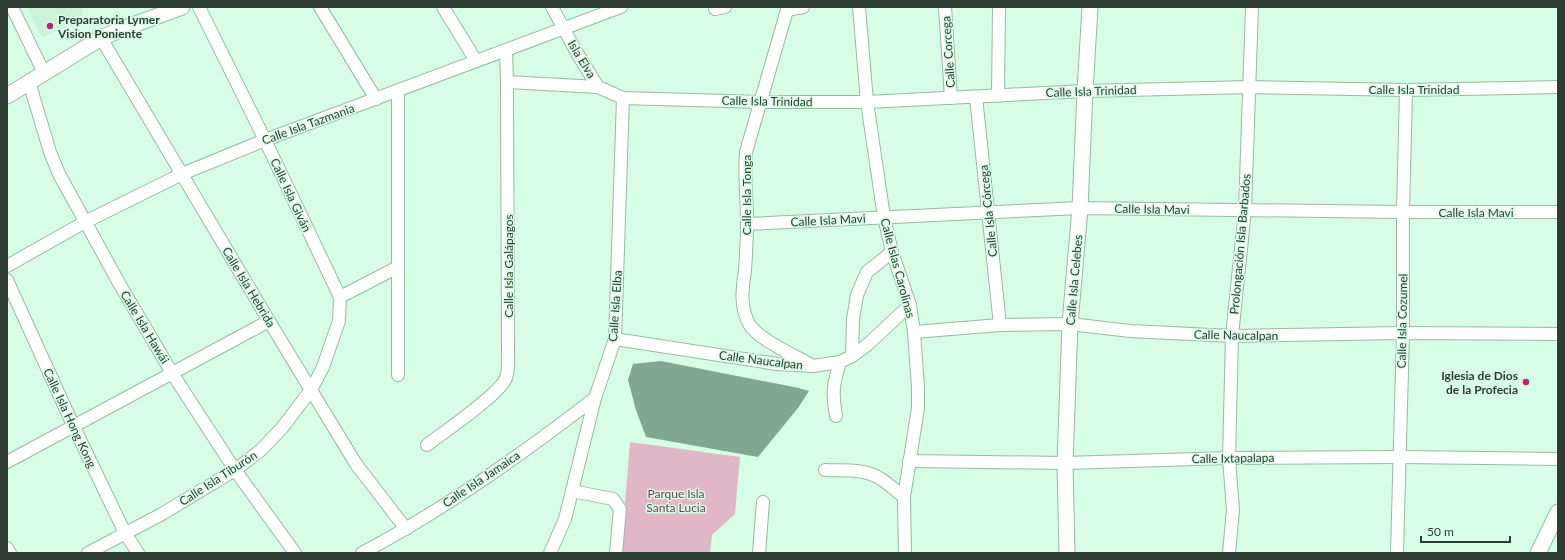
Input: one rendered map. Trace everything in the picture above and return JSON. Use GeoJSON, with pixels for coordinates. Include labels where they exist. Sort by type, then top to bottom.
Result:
{"type":"FeatureCollection","features":[{"type":"Feature","properties":{"kind":"street"},"geometry":{"type":"LineString","coordinates":[[12,7],[44,73]]}},
{"type":"Feature","properties":{"kind":"street"},"geometry":{"type":"LineString","coordinates":[[7,96],[101,38],[182,7]]}},
{"type":"Feature","properties":{"kind":"street","name":"Calle Isla Giván"},"geometry":{"type":"LineString","coordinates":[[199,7],[265,140],[340,297]]}},
{"type":"Feature","properties":{"kind":"street"},"geometry":{"type":"LineString","coordinates":[[320,7],[376,99]]}},
{"type":"Feature","properties":{"kind":"street"},"geometry":{"type":"LineString","coordinates":[[443,7],[476,61]]}},
{"type":"Feature","properties":{"kind":"street","name":"Isla Elva"},"geometry":{"type":"LineString","coordinates":[[552,7],[598,87],[623,98]]}},
{"type":"Feature","properties":{"kind":"street","name":"Calle Isla Tazmania"},"geometry":{"type":"LineString","coordinates":[[7,266],[85,222],[182,174],[265,140],[620,7]]}},
{"type":"Feature","properties":{"kind":"street","name":"Calle Isla Tonga"},"geometry":{"type":"LineString","coordinates":[[803,7],[784,9],[761,102],[746,152],[744,172],[747,224],[742,285],[743,308],[750,325],[762,338],[813,366]]}},
{"type":"Feature","properties":{"kind":"street","name":"Calle Islas Carolinas"},"geometry":{"type":"LineString","coordinates":[[859,7],[867,102],[884,217],[892,252],[910,305],[914,332],[918,408],[904,497],[904,553]]}},
{"type":"Feature","properties":{"kind":"street","name":"Calle Corcega"},"geometry":{"type":"LineString","coordinates":[[944,7],[951,98]]}},
{"type":"Feature","properties":{"kind":"street"},"geometry":{"type":"LineString","coordinates":[[998,96],[999,7]]}},
{"type":"Feature","properties":{"kind":"street","name":"Calle Isla Celebes"},"geometry":{"type":"LineString","coordinates":[[1067,553],[1065,463],[1070,324],[1080,208],[1090,7]]}},
{"type":"Feature","properties":{"kind":"street","name":"Prolongación Isla Barbados"},"geometry":{"type":"LineString","coordinates":[[1229,553],[1233,510],[1229,458],[1232,336],[1245,210],[1252,7]]}},
{"type":"Feature","properties":{"kind":"street","name":"Calle Isla Hebrida"},"geometry":{"type":"LineString","coordinates":[[101,38],[269,321],[356,464],[406,529]]}},
{"type":"Feature","properties":{"kind":"street","name":"Calle Isla Galápagos"},"geometry":{"type":"LineString","coordinates":[[427,446],[489,398],[501,387],[506,377],[508,350],[506,50]]}},
{"type":"Feature","properties":{"kind":"street","name":"Calle Isla Hawái"},"geometry":{"type":"LineString","coordinates":[[29,82],[58,174],[85,222],[172,373],[235,470],[295,553]]}},
{"type":"Feature","properties":{"kind":"street"},"geometry":{"type":"LineString","coordinates":[[507,82],[598,87]]}},
{"type":"Feature","properties":{"kind":"street","name":"Calle Isla Trinidad"},"geometry":{"type":"LineString","coordinates":[[623,98],[761,102],[867,102],[1085,91],[1250,87],[1406,90],[1558,87]]}},
{"type":"Feature","properties":{"kind":"street","name":"Calle Isla Cozumel"},"geometry":{"type":"LineString","coordinates":[[1397,553],[1403,333],[1403,212],[1406,90]]}},
{"type":"Feature","properties":{"kind":"street"},"geometry":{"type":"LineString","coordinates":[[398,91],[398,375]]}},
{"type":"Feature","properties":{"kind":"street","name":"Calle Isla Córcega"},"geometry":{"type":"LineString","coordinates":[[976,96],[1000,325]]}},
{"type":"Feature","properties":{"kind":"street","name":"Calle Isla Elba"},"geometry":{"type":"LineString","coordinates":[[550,553],[565,519],[595,398],[615,338],[623,98]]}},
{"type":"Feature","properties":{"kind":"street","name":"Calle Isla Mavi"},"geometry":{"type":"LineString","coordinates":[[747,224],[1080,208],[1403,212],[1558,212]]}},
{"type":"Feature","properties":{"kind":"street"},"geometry":{"type":"LineString","coordinates":[[852,356],[853,319],[856,296],[867,272],[892,252]]}},
{"type":"Feature","properties":{"kind":"street"},"geometry":{"type":"LineString","coordinates":[[340,297],[398,267]]}},
{"type":"Feature","properties":{"kind":"street","name":"Calle Isla Hong Kong"},"geometry":{"type":"LineString","coordinates":[[7,280],[73,425],[125,534],[138,553]]}},
{"type":"Feature","properties":{"kind":"street","name":"Calle Isla Tiburón"},"geometry":{"type":"LineString","coordinates":[[88,553],[162,514],[235,470],[260,450],[282,428],[311,390],[323,367],[339,322],[340,297]]}},
{"type":"Feature","properties":{"kind":"street","name":"Calle Naucalpan"},"geometry":{"type":"LineString","coordinates":[[615,338],[776,364],[813,366],[840,362],[852,356],[866,346],[910,305]]}},
{"type":"Feature","properties":{"kind":"street"},"geometry":{"type":"LineString","coordinates":[[7,462],[73,425],[269,321]]}},
{"type":"Feature","properties":{"kind":"street","name":"Calle Naucalpan"},"geometry":{"type":"LineString","coordinates":[[914,332],[1000,325],[1070,324],[1130,331],[1232,336],[1403,333],[1558,334]]}},
{"type":"Feature","properties":{"kind":"street"},"geometry":{"type":"LineString","coordinates":[[836,416],[833,394],[834,383],[840,362]]}},
{"type":"Feature","properties":{"kind":"street","name":"Calle Isla Jamaica"},"geometry":{"type":"LineString","coordinates":[[362,553],[406,529],[475,485],[549,433],[595,398]]}},
{"type":"Feature","properties":{"kind":"street","name":"Calle Ixtapalapa"},"geometry":{"type":"LineString","coordinates":[[909,461],[1065,463],[1229,458],[1558,455]]}},
{"type":"Feature","properties":{"kind":"street"},"geometry":{"type":"LineString","coordinates":[[825,470],[870,473],[881,478],[904,497]]}},
{"type":"Feature","properties":{"kind":"street"},"geometry":{"type":"LineString","coordinates":[[572,491],[613,499],[616,502],[620,509],[616,553]]}},
{"type":"Feature","properties":{"kind":"street"},"geometry":{"type":"LineString","coordinates":[[759,553],[764,502]]}},
{"type":"Feature","properties":{"kind":"street"},"geometry":{"type":"LineString","coordinates":[[1538,553],[1558,512]]}},
{"type":"Feature","properties":{"kind":"street"},"geometry":{"type":"LineString","coordinates":[[7,548],[10,553]]}},
{"type":"Feature","properties":{"kind":"shaded area","name":"Preparatoria Lymer Vision Poniente"},"geometry":{"type":"Polygon","coordinates":[[[27,7],[80,7],[84,14],[42,38],[27,7]]]}},
{"type":"Feature","properties":{"kind":"shaded area"},"geometry":{"type":"Polygon","coordinates":[[[661,361],[809,391],[798,408],[758,457],[646,437],[636,410],[628,380],[633,364],[661,361]]]}},
{"type":"Feature","properties":{"kind":"green space","name":"Parque Isla Santa Lucia"},"geometry":{"type":"Polygon","coordinates":[[[630,442],[740,457],[735,514],[712,535],[710,553],[621,553],[630,442]]]}},
{"type":"Feature","properties":{"kind":"place","name":"Preparatoria Lymer Vision Poniente"},"geometry":{"type":"Point","coordinates":[50,26]}},
{"type":"Feature","properties":{"kind":"place","name":"Iglesia de Dios de la Profecia"},"geometry":{"type":"Point","coordinates":[1526,382]}}]}
